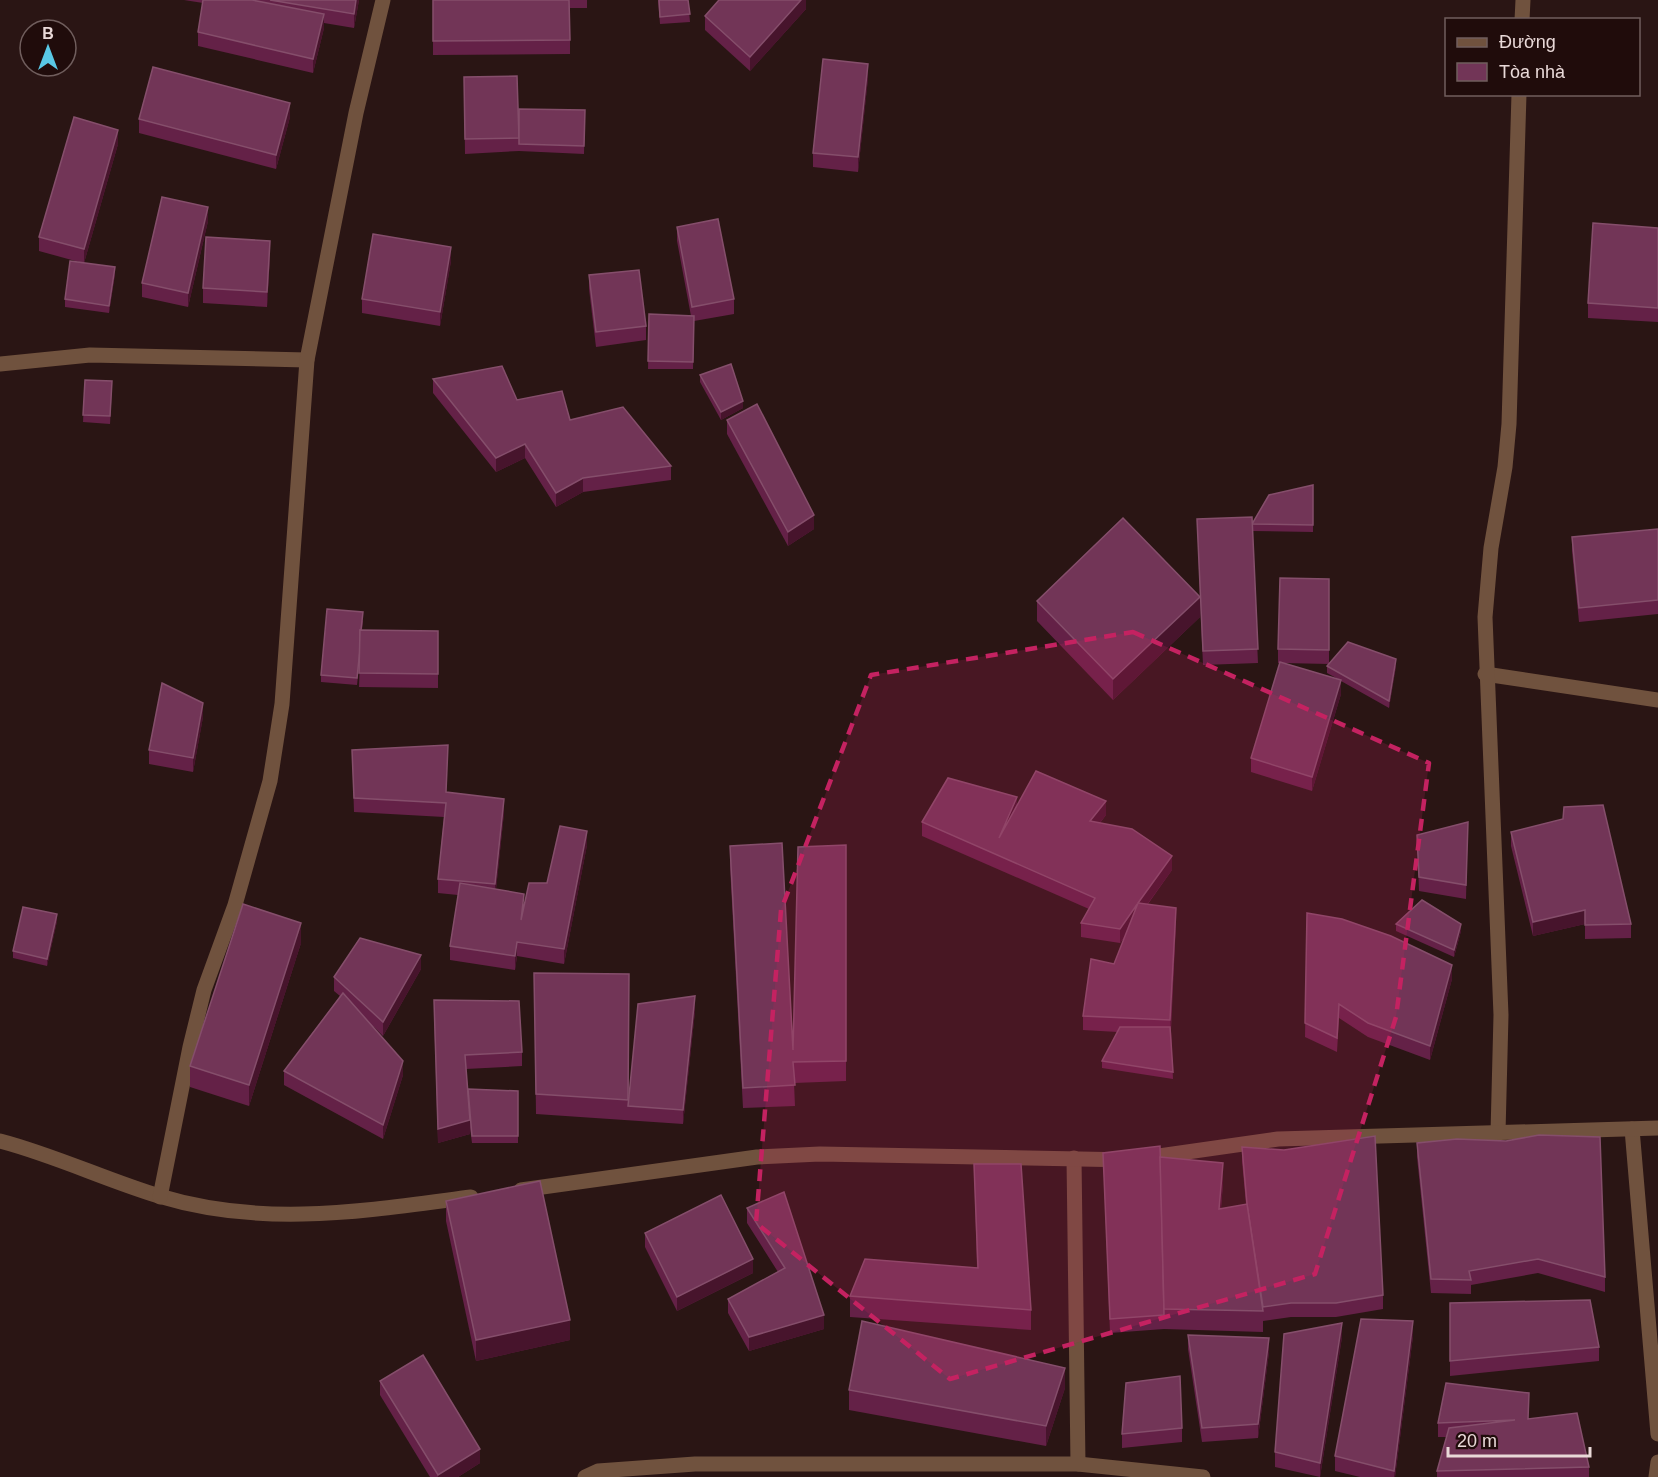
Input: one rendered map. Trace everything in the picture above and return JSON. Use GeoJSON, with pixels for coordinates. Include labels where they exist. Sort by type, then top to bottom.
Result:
{"type":"FeatureCollection","features":[{"type":"Feature","properties":{"kind":"street"},"geometry":{"type":"LineString","coordinates":[[160,1197],[190,1047],[204,990],[234,905],[270,781],[282,704],[307,360],[356,114],[383,0]]}},
{"type":"Feature","properties":{"kind":"street"},"geometry":{"type":"LineString","coordinates":[[1522,18],[1523,0]]}},
{"type":"Feature","properties":{"kind":"street"},"geometry":{"type":"LineString","coordinates":[[1498,1133],[1501,1014],[1485,674],[1485,617],[1491,548],[1505,467],[1509,424],[1519,96]]}},
{"type":"Feature","properties":{"kind":"street"},"geometry":{"type":"LineString","coordinates":[[0,364],[90,355],[307,360]]}},
{"type":"Feature","properties":{"kind":"street"},"geometry":{"type":"LineString","coordinates":[[1485,674],[1658,700]]}},
{"type":"Feature","properties":{"kind":"street"},"geometry":{"type":"LineString","coordinates":[[510,1191],[757,1157],[820,1154],[1131,1160],[1278,1139],[1658,1128]]}},
{"type":"Feature","properties":{"kind":"street"},"geometry":{"type":"LineString","coordinates":[[1632,1129],[1658,1434]]}},
{"type":"Feature","properties":{"kind":"street"},"geometry":{"type":"LineString","coordinates":[[0,1141],[160,1197],[220,1210],[282,1216],[346,1214],[487,1194]]}},
{"type":"Feature","properties":{"kind":"street"},"geometry":{"type":"LineString","coordinates":[[1074,1158],[1078,1464]]}},
{"type":"Feature","properties":{"kind":"street"},"geometry":{"type":"LineString","coordinates":[[1656,1477],[1658,1462]]}},
{"type":"Feature","properties":{"kind":"street"},"geometry":{"type":"LineString","coordinates":[[585,1477],[598,1471],[695,1464],[1078,1464],[1203,1477]]}},
{"type":"Feature","properties":{"kind":"highlighted area"},"geometry":{"type":"Polygon","coordinates":[[[1133,632],[1429,763],[1396,1017],[1315,1274],[950,1379],[756,1223],[781,910],[871,675],[1133,632]]]}},
{"type":"Feature","properties":{"kind":"building"},"geometry":{"type":"Polygon","coordinates":[[[203,0],[252,0],[324,14],[313,59],[198,32],[203,0]]]}},
{"type":"Feature","properties":{"kind":"building"},"geometry":{"type":"Polygon","coordinates":[[[270,0],[356,0],[354,14],[270,0]]]}},
{"type":"Feature","properties":{"kind":"building"},"geometry":{"type":"Polygon","coordinates":[[[433,0],[569,0],[570,40],[433,41],[433,0]]]}},
{"type":"Feature","properties":{"kind":"building"},"geometry":{"type":"Polygon","coordinates":[[[659,0],[688,0],[690,14],[660,17],[659,0]]]}},
{"type":"Feature","properties":{"kind":"building"},"geometry":{"type":"Polygon","coordinates":[[[719,0],[801,0],[750,57],[705,16],[719,0]]]}},
{"type":"Feature","properties":{"kind":"building"},"geometry":{"type":"Polygon","coordinates":[[[823,59],[868,64],[858,157],[813,153],[823,59]]]}},
{"type":"Feature","properties":{"kind":"building"},"geometry":{"type":"Polygon","coordinates":[[[153,67],[290,103],[276,155],[139,119],[153,67]]]}},
{"type":"Feature","properties":{"kind":"building"},"geometry":{"type":"Polygon","coordinates":[[[517,76],[519,138],[465,139],[464,77],[517,76]]]}},
{"type":"Feature","properties":{"kind":"building"},"geometry":{"type":"Polygon","coordinates":[[[519,109],[585,110],[584,146],[519,144],[519,109]]]}},
{"type":"Feature","properties":{"kind":"building"},"geometry":{"type":"Polygon","coordinates":[[[74,117],[118,130],[84,249],[39,237],[74,117]]]}},
{"type":"Feature","properties":{"kind":"building"},"geometry":{"type":"Polygon","coordinates":[[[162,197],[208,207],[188,293],[142,283],[162,197]]]}},
{"type":"Feature","properties":{"kind":"building"},"geometry":{"type":"Polygon","coordinates":[[[718,219],[734,299],[692,307],[677,227],[718,219]]]}},
{"type":"Feature","properties":{"kind":"building"},"geometry":{"type":"Polygon","coordinates":[[[1593,223],[1658,228],[1658,308],[1588,303],[1593,223]]]}},
{"type":"Feature","properties":{"kind":"building"},"geometry":{"type":"Polygon","coordinates":[[[373,234],[451,247],[440,312],[362,299],[373,234]]]}},
{"type":"Feature","properties":{"kind":"building"},"geometry":{"type":"Polygon","coordinates":[[[206,237],[270,241],[267,292],[203,288],[206,237]]]}},
{"type":"Feature","properties":{"kind":"building"},"geometry":{"type":"Polygon","coordinates":[[[70,261],[115,267],[109,306],[65,299],[70,261]]]}},
{"type":"Feature","properties":{"kind":"building"},"geometry":{"type":"Polygon","coordinates":[[[639,270],[646,326],[596,332],[589,275],[639,270]]]}},
{"type":"Feature","properties":{"kind":"building"},"geometry":{"type":"Polygon","coordinates":[[[649,314],[694,316],[693,362],[648,361],[649,314]]]}},
{"type":"Feature","properties":{"kind":"building"},"geometry":{"type":"Polygon","coordinates":[[[731,364],[743,401],[721,412],[700,375],[731,364]]]}},
{"type":"Feature","properties":{"kind":"building"},"geometry":{"type":"Polygon","coordinates":[[[502,366],[517,400],[562,391],[570,420],[623,407],[671,466],[583,478],[556,493],[525,444],[496,458],[433,379],[502,366]]]}},
{"type":"Feature","properties":{"kind":"building"},"geometry":{"type":"Polygon","coordinates":[[[85,380],[112,381],[110,416],[83,415],[85,380]]]}},
{"type":"Feature","properties":{"kind":"building"},"geometry":{"type":"Polygon","coordinates":[[[757,404],[814,515],[788,532],[727,420],[757,404]]]}},
{"type":"Feature","properties":{"kind":"building"},"geometry":{"type":"Polygon","coordinates":[[[1313,485],[1313,525],[1252,524],[1269,495],[1313,485]]]}},
{"type":"Feature","properties":{"kind":"building"},"geometry":{"type":"Polygon","coordinates":[[[1252,517],[1258,649],[1203,651],[1197,519],[1252,517]]]}},
{"type":"Feature","properties":{"kind":"building"},"geometry":{"type":"Polygon","coordinates":[[[1123,518],[1200,597],[1113,679],[1037,601],[1123,518]]]}},
{"type":"Feature","properties":{"kind":"building"},"geometry":{"type":"Polygon","coordinates":[[[1658,529],[1658,600],[1579,608],[1572,537],[1658,529]]]}},
{"type":"Feature","properties":{"kind":"building"},"geometry":{"type":"Polygon","coordinates":[[[1280,578],[1329,579],[1329,650],[1278,649],[1280,578]]]}},
{"type":"Feature","properties":{"kind":"building"},"geometry":{"type":"Polygon","coordinates":[[[327,609],[363,612],[357,678],[321,675],[327,609]]]}},
{"type":"Feature","properties":{"kind":"building"},"geometry":{"type":"Polygon","coordinates":[[[360,630],[438,631],[438,674],[359,673],[360,630]]]}},
{"type":"Feature","properties":{"kind":"building"},"geometry":{"type":"Polygon","coordinates":[[[1348,642],[1396,659],[1389,701],[1327,666],[1348,642]]]}},
{"type":"Feature","properties":{"kind":"building"},"geometry":{"type":"Polygon","coordinates":[[[1280,662],[1341,680],[1312,777],[1251,758],[1280,662]]]}},
{"type":"Feature","properties":{"kind":"building"},"geometry":{"type":"Polygon","coordinates":[[[162,683],[203,703],[193,758],[149,750],[162,683]]]}},
{"type":"Feature","properties":{"kind":"building"},"geometry":{"type":"Polygon","coordinates":[[[448,745],[446,792],[504,799],[495,884],[438,879],[446,803],[354,798],[352,750],[448,745]]]}},
{"type":"Feature","properties":{"kind":"building"},"geometry":{"type":"Polygon","coordinates":[[[1036,771],[1106,801],[1090,821],[1132,829],[1172,856],[1120,929],[1081,923],[1095,898],[922,822],[948,778],[1017,797],[999,838],[1036,771]]]}},
{"type":"Feature","properties":{"kind":"building"},"geometry":{"type":"Polygon","coordinates":[[[1603,805],[1631,924],[1585,925],[1585,910],[1533,922],[1511,832],[1563,819],[1564,807],[1603,805]]]}},
{"type":"Feature","properties":{"kind":"building"},"geometry":{"type":"Polygon","coordinates":[[[1468,822],[1466,885],[1419,877],[1417,835],[1468,822]]]}},
{"type":"Feature","properties":{"kind":"building"},"geometry":{"type":"Polygon","coordinates":[[[560,826],[587,831],[564,949],[517,942],[515,956],[450,946],[460,883],[524,894],[521,920],[529,883],[547,883],[560,826]]]}},
{"type":"Feature","properties":{"kind":"building"},"geometry":{"type":"Polygon","coordinates":[[[782,843],[793,1050],[798,847],[846,845],[846,1061],[793,1062],[795,1085],[743,1088],[730,846],[782,843]]]}},
{"type":"Feature","properties":{"kind":"building"},"geometry":{"type":"Polygon","coordinates":[[[1422,900],[1461,924],[1454,950],[1396,924],[1422,900]]]}},
{"type":"Feature","properties":{"kind":"building"},"geometry":{"type":"Polygon","coordinates":[[[1138,903],[1176,908],[1170,1020],[1083,1016],[1091,959],[1114,964],[1138,903]]]}},
{"type":"Feature","properties":{"kind":"building"},"geometry":{"type":"Polygon","coordinates":[[[243,904],[301,923],[249,1085],[190,1066],[243,904]]]}},
{"type":"Feature","properties":{"kind":"building"},"geometry":{"type":"Polygon","coordinates":[[[23,907],[57,914],[47,959],[13,951],[23,907]]]}},
{"type":"Feature","properties":{"kind":"building"},"geometry":{"type":"Polygon","coordinates":[[[1307,913],[1342,919],[1391,936],[1452,965],[1430,1046],[1368,1023],[1339,1004],[1337,1038],[1305,1023],[1307,913]]]}},
{"type":"Feature","properties":{"kind":"building"},"geometry":{"type":"Polygon","coordinates":[[[360,938],[421,955],[383,1022],[334,977],[360,938]]]}},
{"type":"Feature","properties":{"kind":"building"},"geometry":{"type":"Polygon","coordinates":[[[534,973],[629,974],[628,1100],[536,1094],[534,973]]]}},
{"type":"Feature","properties":{"kind":"building"},"geometry":{"type":"Polygon","coordinates":[[[343,993],[403,1061],[383,1125],[284,1071],[343,993]]]}},
{"type":"Feature","properties":{"kind":"building"},"geometry":{"type":"Polygon","coordinates":[[[695,996],[683,1110],[628,1106],[638,1004],[695,996]]]}},
{"type":"Feature","properties":{"kind":"building"},"geometry":{"type":"Polygon","coordinates":[[[434,1000],[519,1001],[522,1052],[465,1055],[470,1120],[438,1129],[434,1000]]]}},
{"type":"Feature","properties":{"kind":"building"},"geometry":{"type":"Polygon","coordinates":[[[1120,1027],[1170,1027],[1173,1072],[1102,1061],[1120,1027]]]}},
{"type":"Feature","properties":{"kind":"building"},"geometry":{"type":"Polygon","coordinates":[[[468,1089],[518,1091],[518,1136],[472,1136],[468,1089]]]}},
{"type":"Feature","properties":{"kind":"building"},"geometry":{"type":"Polygon","coordinates":[[[1539,1135],[1600,1137],[1605,1277],[1538,1259],[1469,1271],[1471,1280],[1431,1279],[1417,1143],[1457,1139],[1506,1141],[1539,1135]]]}},
{"type":"Feature","properties":{"kind":"building"},"geometry":{"type":"Polygon","coordinates":[[[1375,1136],[1383,1295],[1336,1303],[1291,1303],[1263,1307],[1247,1204],[1242,1147],[1284,1150],[1375,1136]]]}},
{"type":"Feature","properties":{"kind":"building"},"geometry":{"type":"Polygon","coordinates":[[[1160,1146],[1164,1315],[1110,1319],[1103,1153],[1160,1146]]]}},
{"type":"Feature","properties":{"kind":"building"},"geometry":{"type":"Polygon","coordinates":[[[1160,1157],[1223,1163],[1219,1209],[1247,1204],[1263,1311],[1164,1309],[1160,1157]]]}},
{"type":"Feature","properties":{"kind":"building"},"geometry":{"type":"Polygon","coordinates":[[[974,1164],[1021,1164],[1031,1310],[850,1296],[865,1259],[978,1268],[974,1164]]]}},
{"type":"Feature","properties":{"kind":"building"},"geometry":{"type":"Polygon","coordinates":[[[540,1181],[570,1320],[476,1340],[446,1201],[540,1181]]]}},
{"type":"Feature","properties":{"kind":"building"},"geometry":{"type":"Polygon","coordinates":[[[784,1192],[824,1315],[749,1337],[728,1299],[785,1268],[747,1208],[784,1192]]]}},
{"type":"Feature","properties":{"kind":"building"},"geometry":{"type":"Polygon","coordinates":[[[721,1195],[753,1259],[677,1297],[645,1233],[721,1195]]]}},
{"type":"Feature","properties":{"kind":"building"},"geometry":{"type":"Polygon","coordinates":[[[1590,1300],[1599,1347],[1450,1361],[1450,1303],[1590,1300]]]}},
{"type":"Feature","properties":{"kind":"building"},"geometry":{"type":"Polygon","coordinates":[[[1361,1319],[1413,1321],[1394,1471],[1335,1456],[1361,1319]]]}},
{"type":"Feature","properties":{"kind":"building"},"geometry":{"type":"Polygon","coordinates":[[[862,1321],[1065,1368],[1046,1426],[849,1390],[862,1321]]]}},
{"type":"Feature","properties":{"kind":"building"},"geometry":{"type":"Polygon","coordinates":[[[1342,1323],[1320,1463],[1275,1452],[1284,1334],[1342,1323]]]}},
{"type":"Feature","properties":{"kind":"building"},"geometry":{"type":"Polygon","coordinates":[[[1188,1335],[1269,1338],[1258,1424],[1202,1428],[1188,1335]]]}},
{"type":"Feature","properties":{"kind":"building"},"geometry":{"type":"Polygon","coordinates":[[[423,1355],[480,1449],[438,1475],[380,1381],[423,1355]]]}},
{"type":"Feature","properties":{"kind":"building"},"geometry":{"type":"Polygon","coordinates":[[[1180,1376],[1182,1428],[1122,1434],[1126,1383],[1180,1376]]]}},
{"type":"Feature","properties":{"kind":"building"},"geometry":{"type":"Polygon","coordinates":[[[1446,1383],[1529,1393],[1528,1419],[1577,1413],[1589,1467],[1437,1471],[1449,1428],[1515,1420],[1438,1423],[1446,1383]]]}}]}
